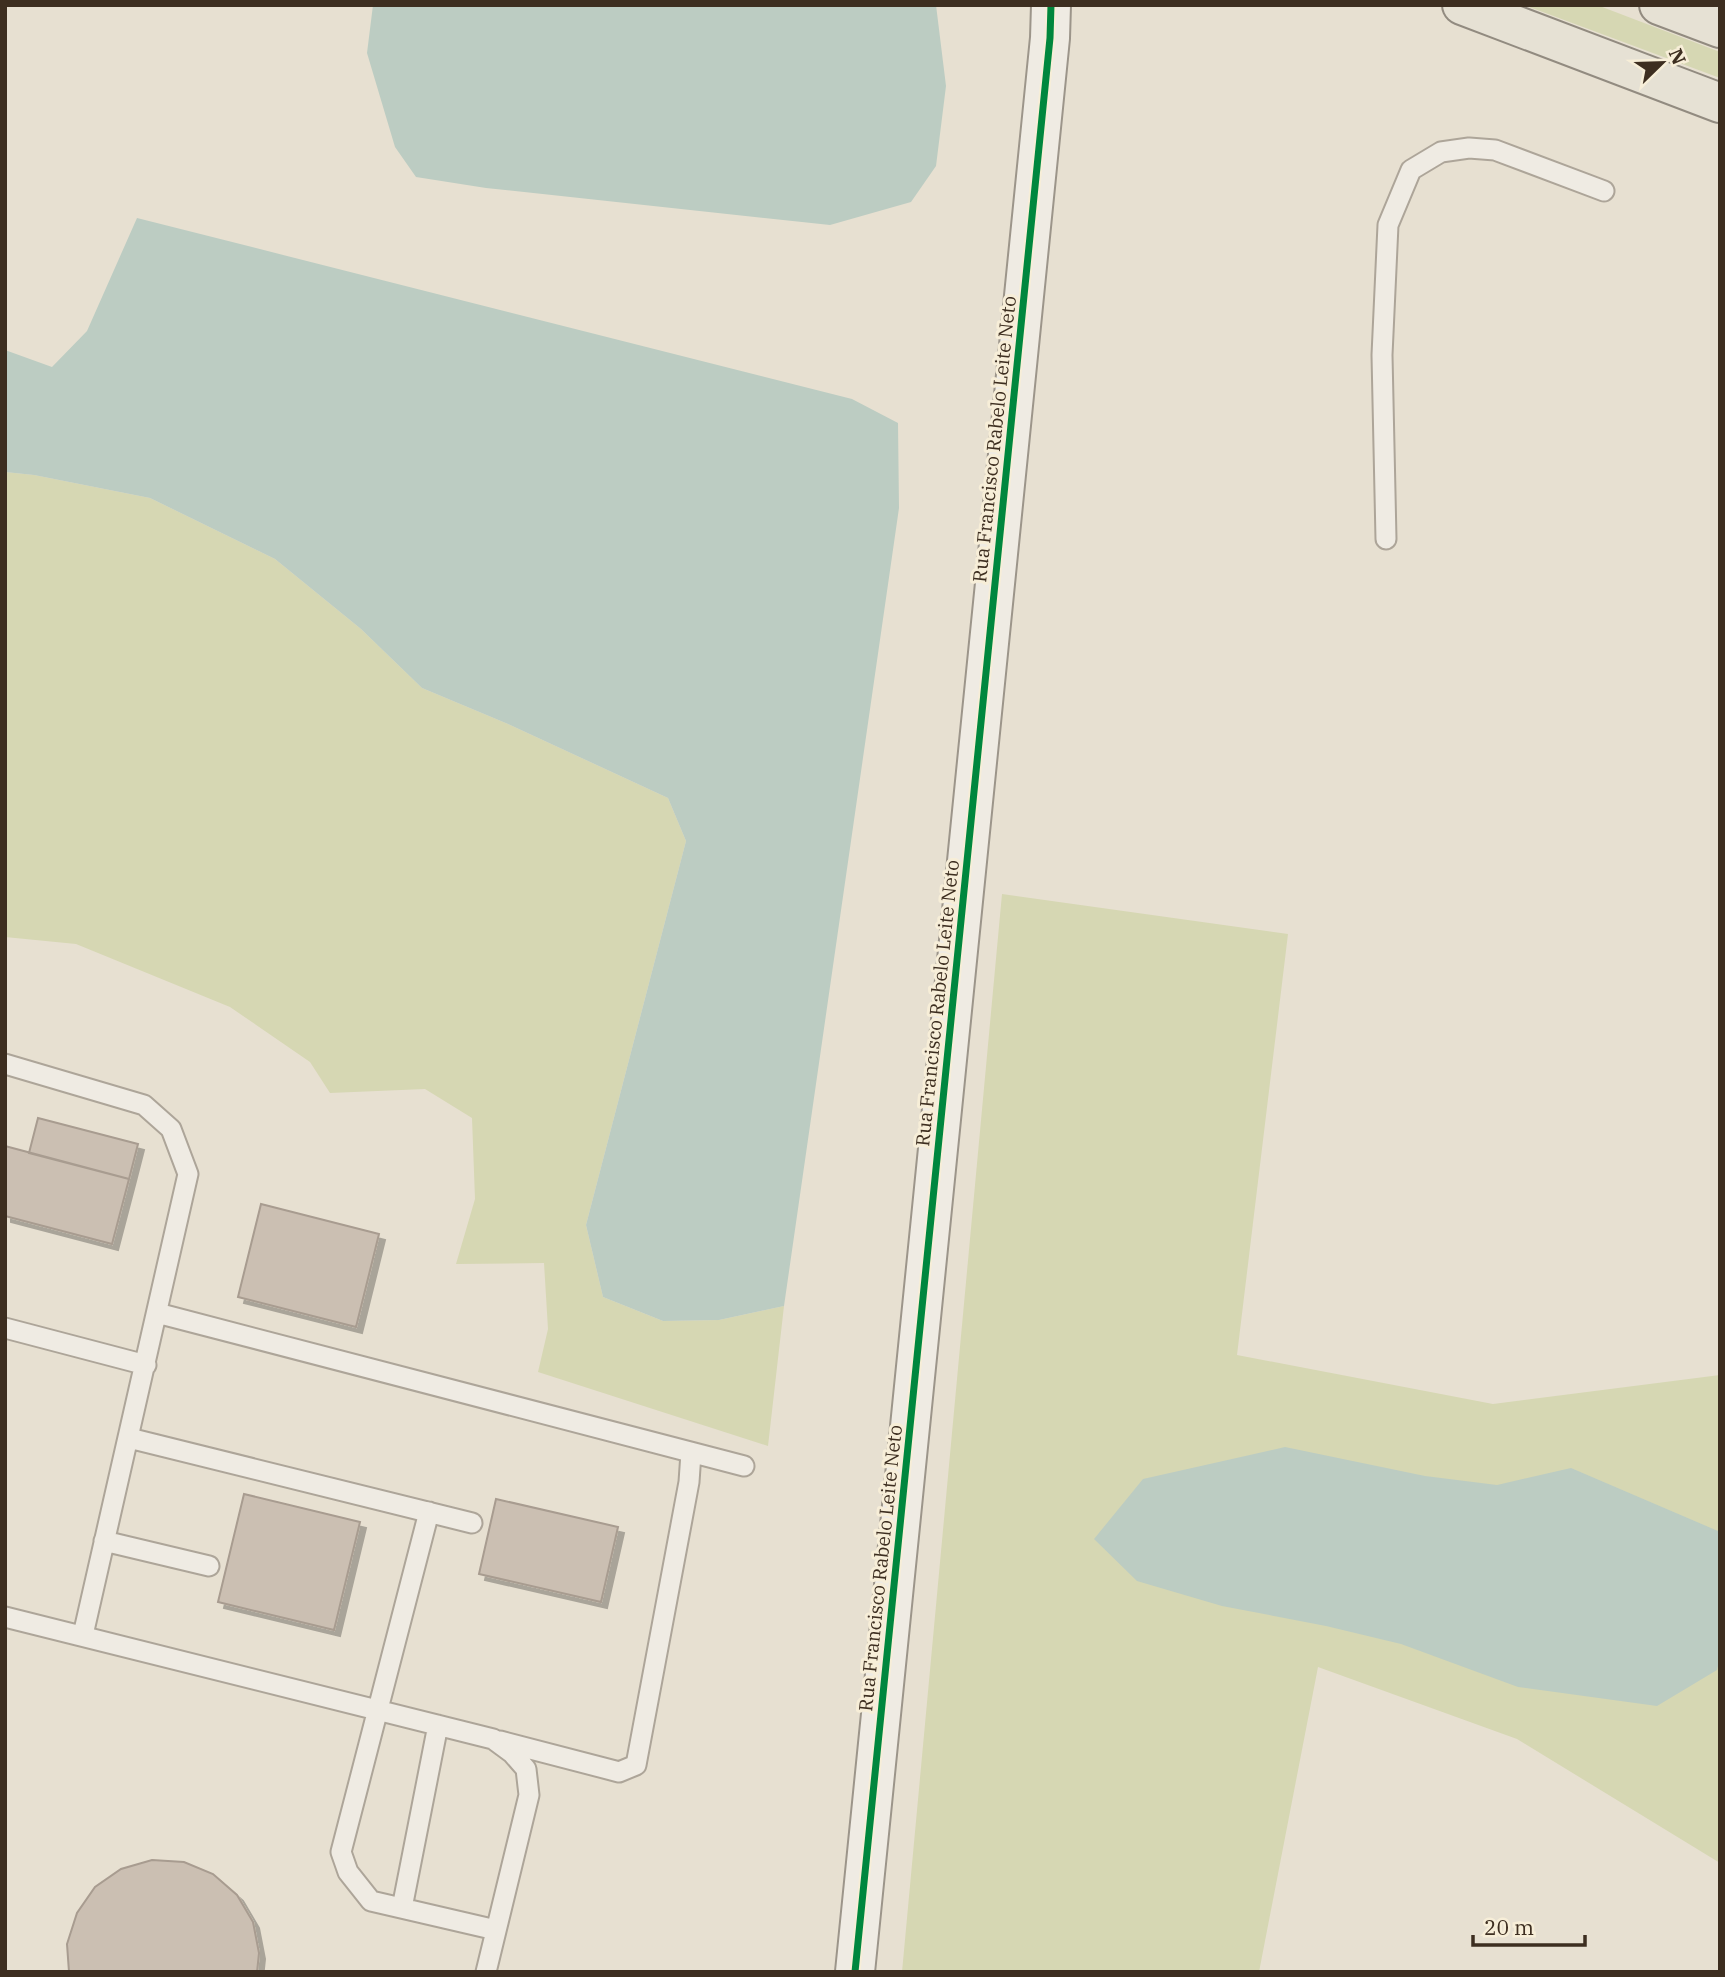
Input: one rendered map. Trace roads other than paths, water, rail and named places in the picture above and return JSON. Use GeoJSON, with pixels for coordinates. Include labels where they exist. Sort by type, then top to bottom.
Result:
{"type":"FeatureCollection","features":[{"type":"Feature","properties":{"kind":"main road"},"geometry":{"type":"LineString","coordinates":[[1462,5],[1720,103]]}},
{"type":"Feature","properties":{"kind":"main road"},"geometry":{"type":"LineString","coordinates":[[1659,5],[1720,28]]}},
{"type":"Feature","properties":{"kind":"street"},"geometry":{"type":"LineString","coordinates":[[1051,22],[1068,5]]}},
{"type":"Feature","properties":{"kind":"street","name":"Rua Francisco Rabelo Leite Neto"},"geometry":{"type":"LineString","coordinates":[[855,1972],[1051,22]]}},
{"type":"Feature","properties":{"kind":"lane"},"geometry":{"type":"LineString","coordinates":[[1386,539],[1382,355],[1388,225],[1411,170],[1441,152],[1469,148],[1494,150],[1604,191]]}},
{"type":"Feature","properties":{"kind":"lane"},"geometry":{"type":"LineString","coordinates":[[5,1064],[144,1105],[171,1129],[188,1174],[83,1635]]}},
{"type":"Feature","properties":{"kind":"lane"},"geometry":{"type":"LineString","coordinates":[[157,1312],[744,1466]]}},
{"type":"Feature","properties":{"kind":"lane"},"geometry":{"type":"LineString","coordinates":[[5,1328],[146,1365]]}},
{"type":"Feature","properties":{"kind":"lane"},"geometry":{"type":"LineString","coordinates":[[129,1438],[472,1522]]}},
{"type":"Feature","properties":{"kind":"lane"},"geometry":{"type":"LineString","coordinates":[[5,1617],[619,1772],[636,1765],[689,1482],[691,1453]]}},
{"type":"Feature","properties":{"kind":"lane"},"geometry":{"type":"LineString","coordinates":[[429,1512],[341,1852],[348,1872],[371,1901],[496,1930]]}},
{"type":"Feature","properties":{"kind":"lane"},"geometry":{"type":"LineString","coordinates":[[104,1541],[209,1566]]}},
{"type":"Feature","properties":{"kind":"lane"},"geometry":{"type":"LineString","coordinates":[[402,1908],[438,1725]]}},
{"type":"Feature","properties":{"kind":"lane"},"geometry":{"type":"LineString","coordinates":[[486,1972],[528,1795],[526,1769],[512,1753],[493,1739]]}}]}
